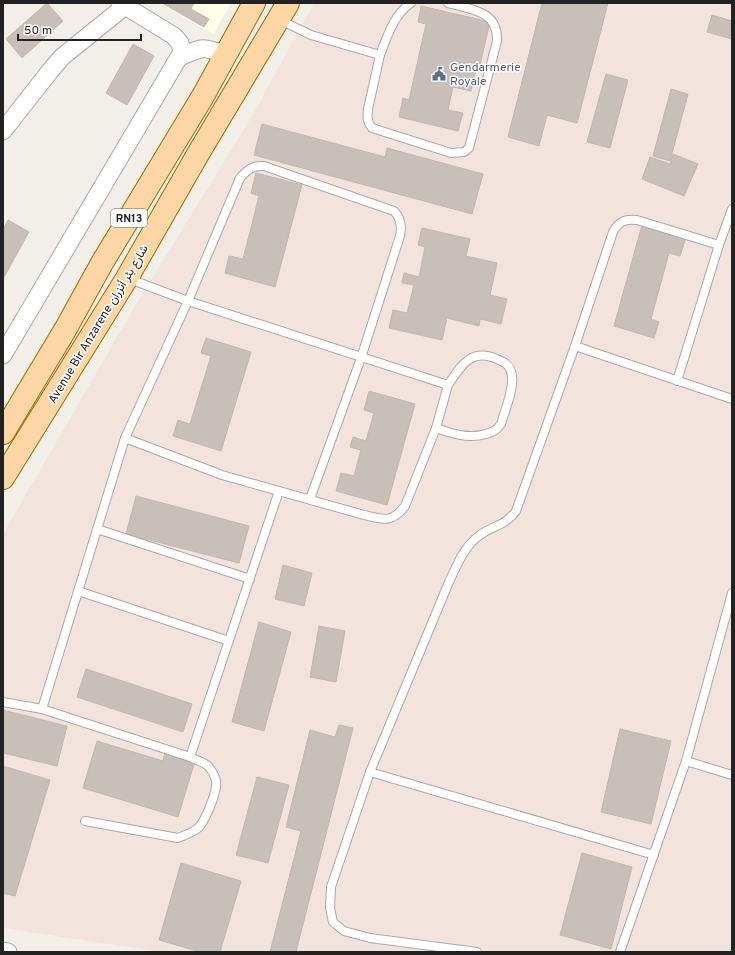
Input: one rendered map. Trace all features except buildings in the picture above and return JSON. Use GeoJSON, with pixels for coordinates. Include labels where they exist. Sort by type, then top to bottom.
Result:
{"type":"FeatureCollection","features":[{"type":"Feature","properties":{"kind":"main road","name":"Avenue Bir Anzarene شارع بئر أنزران"},"geometry":{"type":"LineString","coordinates":[[3,433],[65,330],[102,263],[203,96],[254,3]]}},
{"type":"Feature","properties":{"kind":"main road","name":"Avenue Bir Anzarene شارع بئر أنزران"},"geometry":{"type":"LineString","coordinates":[[3,478],[126,278],[283,11]]}},
{"type":"Feature","properties":{"kind":"street"},"geometry":{"type":"LineString","coordinates":[[3,131],[62,58],[122,5],[177,39],[182,48],[180,57],[3,355]]}},
{"type":"Feature","properties":{"kind":"street"},"geometry":{"type":"LineString","coordinates":[[180,57],[194,50],[203,48],[226,55]]}},
{"type":"Feature","properties":{"kind":"street"},"geometry":{"type":"LineString","coordinates":[[3,951],[8,952]]}},
{"type":"Feature","properties":{"kind":"lane"},"geometry":{"type":"LineString","coordinates":[[411,3],[401,12],[393,25],[380,55],[368,109],[368,123],[372,128],[451,153],[464,152],[469,148],[497,41],[497,32],[496,26],[487,14],[448,3]]}},
{"type":"Feature","properties":{"kind":"lane"},"geometry":{"type":"LineString","coordinates":[[283,11],[311,35],[380,55]]}},
{"type":"Feature","properties":{"kind":"lane"},"geometry":{"type":"LineString","coordinates":[[42,709],[125,438],[188,301],[240,178],[250,168],[257,166],[264,166],[394,211],[399,216],[402,229],[361,358],[310,499]]}},
{"type":"Feature","properties":{"kind":"lane"},"geometry":{"type":"LineString","coordinates":[[677,381],[719,245],[732,209]]}},
{"type":"Feature","properties":{"kind":"lane"},"geometry":{"type":"LineString","coordinates":[[477,952],[370,938],[344,931],[333,922],[330,908],[331,887],[370,772],[460,558],[469,544],[481,534],[510,519],[516,511],[576,346],[613,232],[619,223],[625,220],[637,220],[719,245]]}},
{"type":"Feature","properties":{"kind":"lane"},"geometry":{"type":"LineString","coordinates":[[126,278],[188,301],[448,385]]}},
{"type":"Feature","properties":{"kind":"lane"},"geometry":{"type":"LineString","coordinates":[[576,346],[732,399]]}},
{"type":"Feature","properties":{"kind":"lane"},"geometry":{"type":"LineString","coordinates":[[125,438],[222,475],[364,515],[381,519],[392,518],[399,514],[405,506],[436,428],[448,385],[461,365],[476,356],[484,355],[492,356],[507,363],[511,370],[512,384],[501,424],[496,431],[480,436],[468,437],[436,428]]}},
{"type":"Feature","properties":{"kind":"lane"},"geometry":{"type":"LineString","coordinates":[[190,757],[279,491]]}},
{"type":"Feature","properties":{"kind":"lane"},"geometry":{"type":"LineString","coordinates":[[97,529],[250,579]]}},
{"type":"Feature","properties":{"kind":"lane"},"geometry":{"type":"LineString","coordinates":[[78,591],[229,641]]}},
{"type":"Feature","properties":{"kind":"lane"},"geometry":{"type":"LineString","coordinates":[[620,952],[686,761],[732,593]]}},
{"type":"Feature","properties":{"kind":"lane"},"geometry":{"type":"LineString","coordinates":[[3,702],[42,709],[190,757],[208,766],[215,776],[217,786],[208,812],[198,828],[178,838],[85,821]]}},
{"type":"Feature","properties":{"kind":"lane"},"geometry":{"type":"LineString","coordinates":[[686,761],[732,775]]}},
{"type":"Feature","properties":{"kind":"lane"},"geometry":{"type":"LineString","coordinates":[[370,772],[654,855]]}},
{"type":"Feature","properties":{"kind":"shaded area"},"geometry":{"type":"Polygon","coordinates":[[[158,3],[231,3],[214,34],[158,3]]]}},
{"type":"Feature","properties":{"kind":"shaded area"},"geometry":{"type":"Polygon","coordinates":[[[314,3],[732,3],[732,952],[161,952],[3,928],[3,534],[135,306],[252,116],[314,3]]]}},
{"type":"Feature","properties":{"kind":"place","name":"Gendarmerie Royale"},"geometry":{"type":"Point","coordinates":[439,74]}}]}
